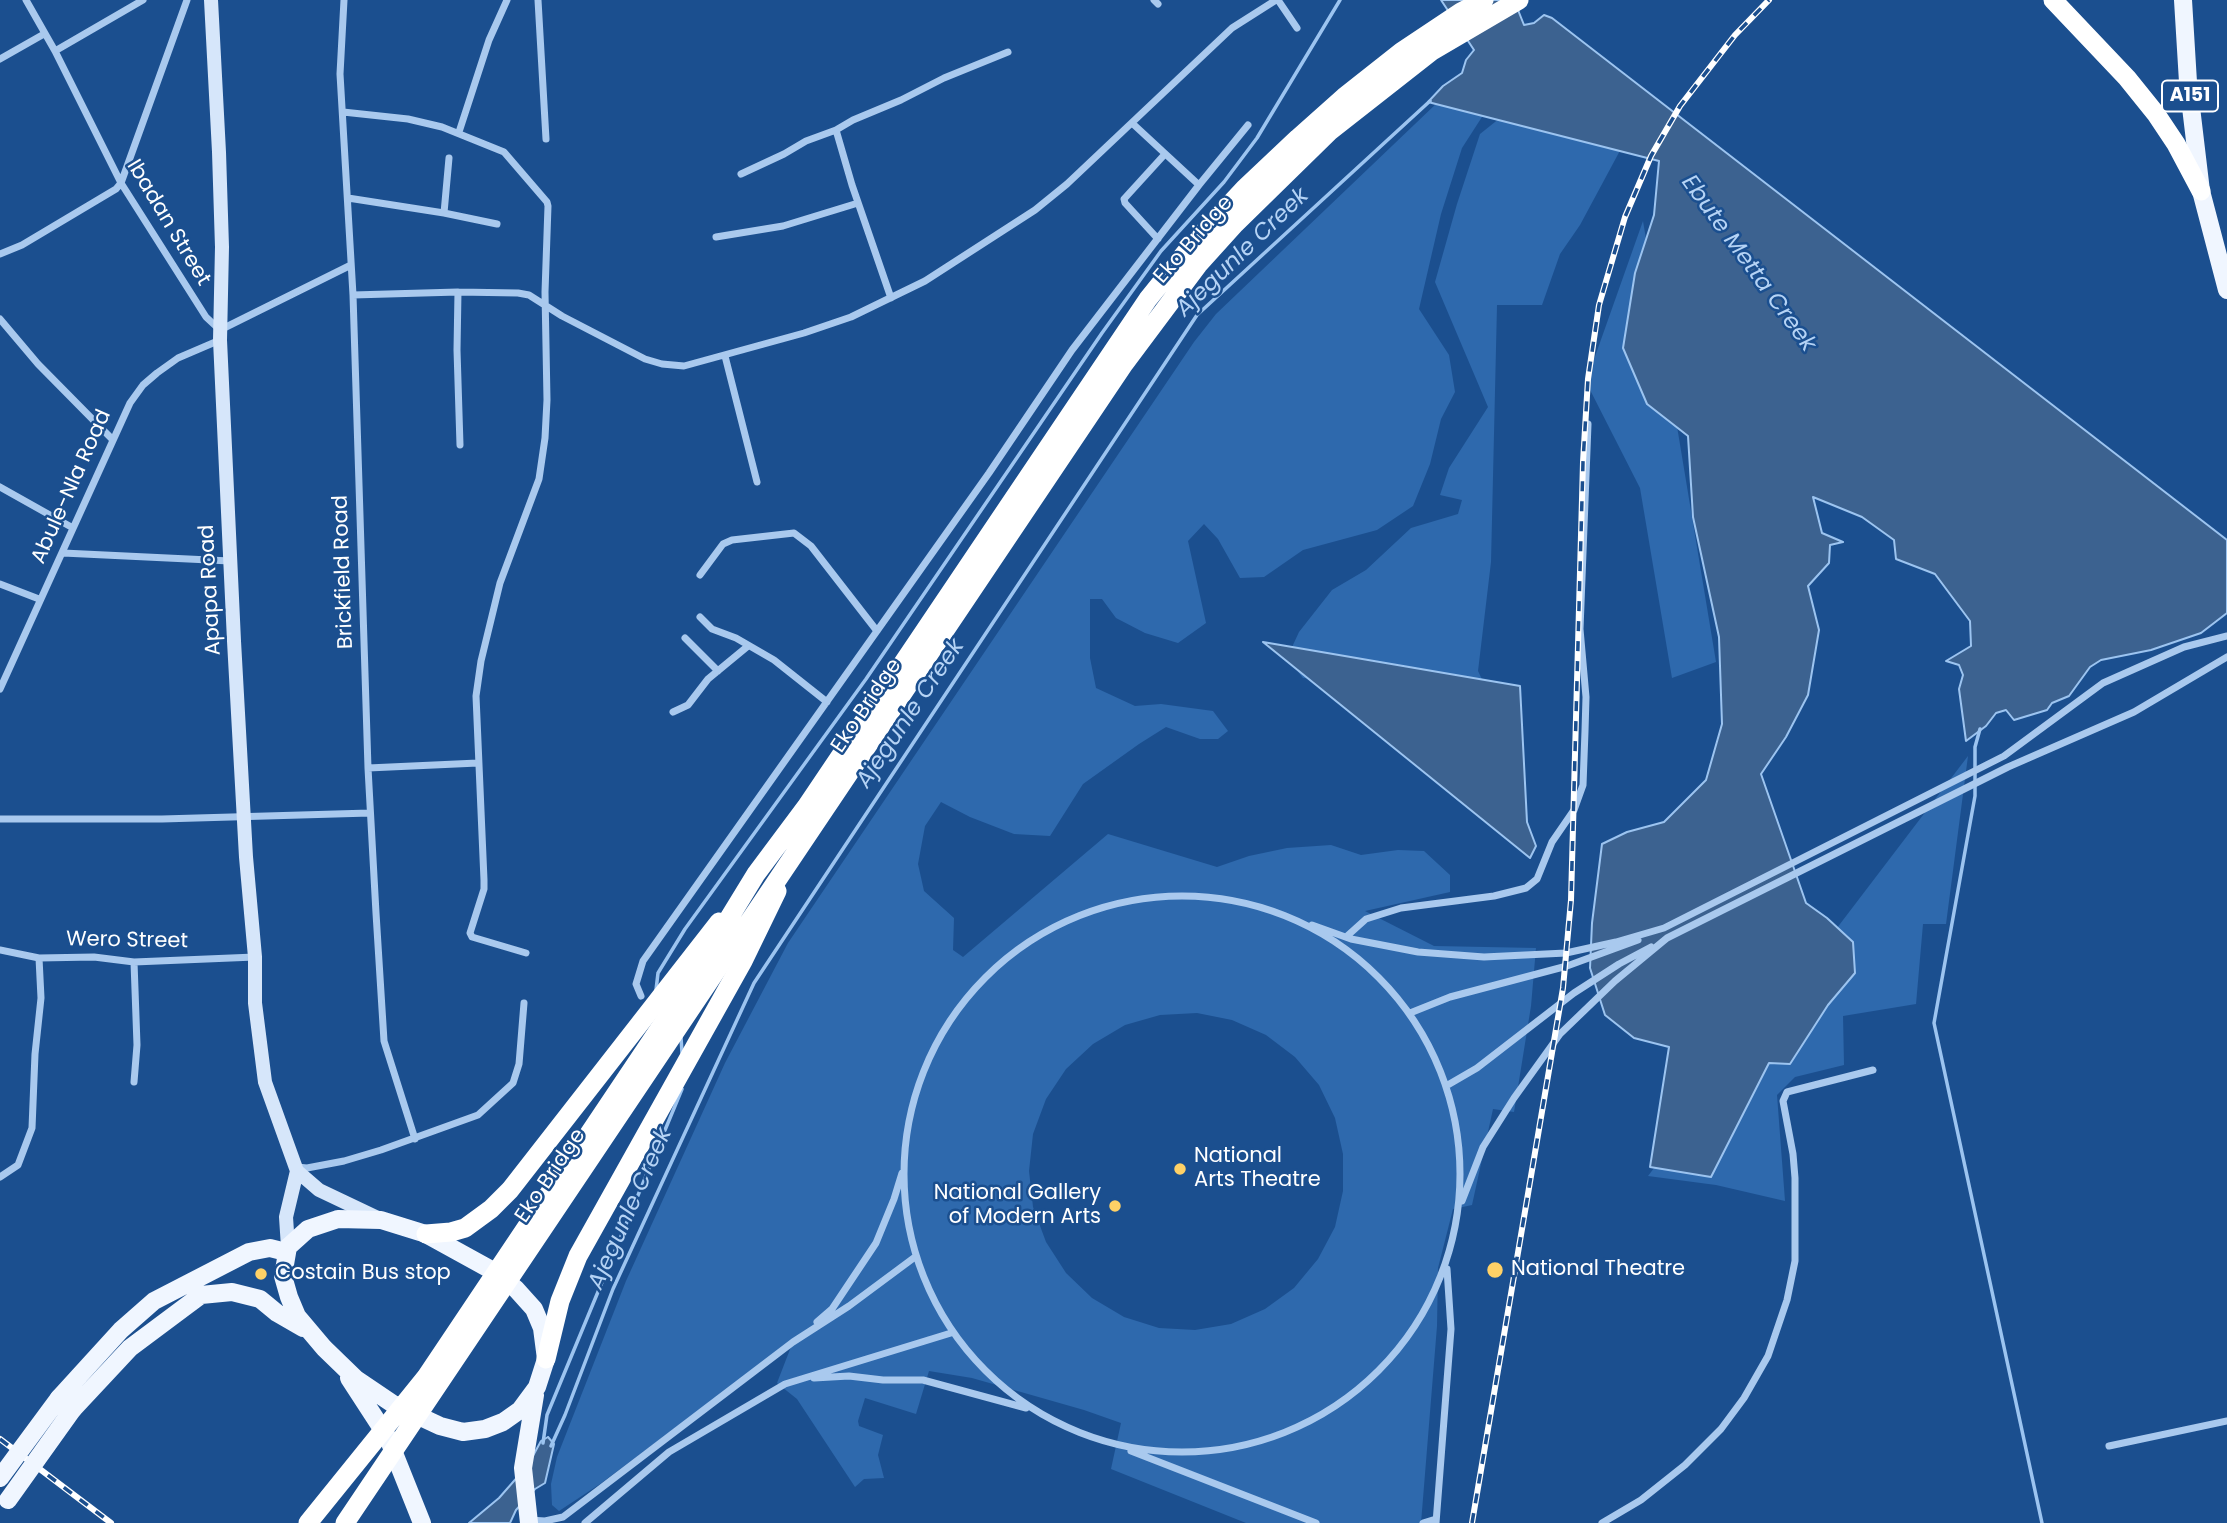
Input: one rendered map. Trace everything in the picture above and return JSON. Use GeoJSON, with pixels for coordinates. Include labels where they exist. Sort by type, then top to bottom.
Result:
{"type":"FeatureCollection","features":[{"type":"Feature","properties":{"kind":"highway","name":"Eko Bridge"},"geometry":{"type":"LineString","coordinates":[[308,1523],[426,1377],[682,995],[756,874],[814,796],[1148,299],[1190,247],[1244,189],[1343,97],[1401,52],[1483,0]]}},
{"type":"Feature","properties":{"kind":"highway","name":"Eko Bridge"},"geometry":{"type":"LineString","coordinates":[[345,1523],[1116,376],[1198,265],[1235,223],[1330,131],[1432,51],[1519,0]]}},
{"type":"Feature","properties":{"kind":"highway"},"geometry":{"type":"LineString","coordinates":[[2053,0],[2127,78],[2165,126],[2201,191]]}},
{"type":"Feature","properties":{"kind":"highway"},"geometry":{"type":"LineString","coordinates":[[546,1359],[561,1301],[578,1256],[743,961],[793,859]]}},
{"type":"Feature","properties":{"kind":"highway"},"geometry":{"type":"LineString","coordinates":[[426,1234],[465,1228],[491,1209],[510,1190],[756,874]]}},
{"type":"Feature","properties":{"kind":"main road","name":"A151"},"geometry":{"type":"LineString","coordinates":[[2183,0],[2188,82],[2201,191],[2227,290]]}},
{"type":"Feature","properties":{"kind":"main road"},"geometry":{"type":"LineString","coordinates":[[528,1515],[523,1468],[537,1387],[546,1359],[542,1328],[534,1309],[516,1289],[495,1272],[426,1234],[382,1220],[338,1219],[321,1222],[308,1229],[287,1249],[283,1276],[297,1316],[356,1380],[393,1404],[440,1426],[463,1432],[485,1429],[502,1422],[520,1410],[537,1387]]}},
{"type":"Feature","properties":{"kind":"main road"},"geometry":{"type":"LineString","coordinates":[[0,1478],[59,1398],[121,1330],[155,1301],[249,1252],[270,1248],[287,1249]]}},
{"type":"Feature","properties":{"kind":"main road"},"geometry":{"type":"LineString","coordinates":[[4,1506],[74,1409],[130,1348],[201,1295],[232,1292],[260,1298],[277,1313],[311,1333]]}},
{"type":"Feature","properties":{"kind":"main road"},"geometry":{"type":"LineString","coordinates":[[338,1361],[388,1438],[422,1523]]}},
{"type":"Feature","properties":{"kind":"street","name":"Ibadan Street"},"geometry":{"type":"LineString","coordinates":[[26,0],[55,51],[121,183],[205,317],[220,335]]}},
{"type":"Feature","properties":{"kind":"street"},"geometry":{"type":"LineString","coordinates":[[55,51],[143,0]]}},
{"type":"Feature","properties":{"kind":"street"},"geometry":{"type":"LineString","coordinates":[[0,254],[22,246],[116,189],[121,183],[187,0]]}},
{"type":"Feature","properties":{"kind":"street","name":"Apapa Road"},"geometry":{"type":"LineString","coordinates":[[211,0],[219,152],[222,247],[220,335],[230,561],[246,857],[263,1076],[296,1169],[319,1190],[382,1220]]}},
{"type":"Feature","properties":{"kind":"street","name":"Brickfield Road"},"geometry":{"type":"LineString","coordinates":[[344,0],[340,74],[353,295],[370,813],[384,1041],[415,1139]]}},
{"type":"Feature","properties":{"kind":"street"},"geometry":{"type":"LineString","coordinates":[[459,132],[489,40],[507,0]]}},
{"type":"Feature","properties":{"kind":"street"},"geometry":{"type":"LineString","coordinates":[[538,0],[546,139]]}},
{"type":"Feature","properties":{"kind":"street"},"geometry":{"type":"LineString","coordinates":[[353,295],[509,291],[529,295],[546,307],[645,359],[684,366],[725,356],[839,321],[925,281],[1035,210],[1067,184],[1232,28],[1277,0],[1297,28]]}},
{"type":"Feature","properties":{"kind":"street"},"geometry":{"type":"LineString","coordinates":[[0,59],[44,34]]}},
{"type":"Feature","properties":{"kind":"street"},"geometry":{"type":"LineString","coordinates":[[741,174],[806,141],[1008,52]]}},
{"type":"Feature","properties":{"kind":"street"},"geometry":{"type":"LineString","coordinates":[[343,112],[408,119],[459,132],[504,152],[547,202],[547,400],[540,479],[500,583],[481,661],[476,696],[484,889],[470,933],[472,937],[526,953]]}},
{"type":"Feature","properties":{"kind":"street"},"geometry":{"type":"LineString","coordinates":[[1132,123],[1199,185]]}},
{"type":"Feature","properties":{"kind":"street"},"geometry":{"type":"LineString","coordinates":[[640,996],[636,984],[643,961],[989,473],[1072,350],[1248,125]]}},
{"type":"Feature","properties":{"kind":"street"},"geometry":{"type":"LineString","coordinates":[[836,130],[891,298]]}},
{"type":"Feature","properties":{"kind":"street"},"geometry":{"type":"LineString","coordinates":[[1157,239],[1124,199],[1165,154]]}},
{"type":"Feature","properties":{"kind":"street"},"geometry":{"type":"LineString","coordinates":[[444,213],[449,158]]}},
{"type":"Feature","properties":{"kind":"street"},"geometry":{"type":"LineString","coordinates":[[348,198],[497,224]]}},
{"type":"Feature","properties":{"kind":"street"},"geometry":{"type":"LineString","coordinates":[[716,237],[783,226],[858,203]]}},
{"type":"Feature","properties":{"kind":"street"},"geometry":{"type":"LineString","coordinates":[[220,335],[351,265]]}},
{"type":"Feature","properties":{"kind":"street"},"geometry":{"type":"LineString","coordinates":[[458,292],[460,445]]}},
{"type":"Feature","properties":{"kind":"street"},"geometry":{"type":"LineString","coordinates":[[0,319],[38,364],[112,439]]}},
{"type":"Feature","properties":{"kind":"street","name":"Abule-Nla Road"},"geometry":{"type":"LineString","coordinates":[[0,689],[130,403],[150,379],[178,358],[220,335]]}},
{"type":"Feature","properties":{"kind":"street"},"geometry":{"type":"LineString","coordinates":[[725,356],[757,482]]}},
{"type":"Feature","properties":{"kind":"street"},"geometry":{"type":"LineString","coordinates":[[1346,937],[1366,919],[1401,908],[1494,896],[1526,888],[1537,879],[1552,842],[1574,810],[1583,785],[1585,731],[1586,697],[1580,629],[1588,424]]}},
{"type":"Feature","properties":{"kind":"street"},"geometry":{"type":"LineString","coordinates":[[0,487],[73,528]]}},
{"type":"Feature","properties":{"kind":"street"},"geometry":{"type":"LineString","coordinates":[[700,575],[723,544],[732,540],[794,533],[811,545],[877,631]]}},
{"type":"Feature","properties":{"kind":"street"},"geometry":{"type":"LineString","coordinates":[[63,553],[230,561]]}},
{"type":"Feature","properties":{"kind":"street"},"geometry":{"type":"LineString","coordinates":[[0,584],[39,599]]}},
{"type":"Feature","properties":{"kind":"street"},"geometry":{"type":"LineString","coordinates":[[700,617],[712,629],[736,638],[774,660],[827,702]]}},
{"type":"Feature","properties":{"kind":"street"},"geometry":{"type":"LineString","coordinates":[[1410,1013],[1461,994],[1567,966],[1664,928],[2004,756],[2103,683],[2184,647],[2227,636]]}},
{"type":"Feature","properties":{"kind":"street"},"geometry":{"type":"LineString","coordinates":[[685,638],[719,671]]}},
{"type":"Feature","properties":{"kind":"street"},"geometry":{"type":"LineString","coordinates":[[673,712],[688,705],[708,679],[748,646]]}},
{"type":"Feature","properties":{"kind":"street"},"geometry":{"type":"LineString","coordinates":[[1446,1086],[1477,1068],[1574,993],[1619,964],[2008,767],[2134,712],[2227,657]]}},
{"type":"Feature","properties":{"kind":"street"},"geometry":{"type":"LineString","coordinates":[[368,768],[478,763]]}},
{"type":"Feature","properties":{"kind":"street"},"geometry":{"type":"LineString","coordinates":[[0,818],[245,817],[271,814],[370,813]]}},
{"type":"Feature","properties":{"kind":"street"},"geometry":{"type":"LineString","coordinates":[[528,1515],[545,1521],[563,1517],[793,1342],[832,1309],[863,1265],[881,1232],[904,1166],[911,1113],[927,1063],[952,1016],[986,976],[1013,952],[1074,916],[1136,898],[1196,895],[1249,902],[1346,937],[1418,952],[1484,957],[1566,953],[1616,943],[1664,928]]}},
{"type":"Feature","properties":{"kind":"street"},"geometry":{"type":"LineString","coordinates":[[1128,1449],[1219,1448],[1271,1436],[1313,1422],[1350,1398],[1371,1380],[1418,1324],[1447,1266],[1459,1208],[1461,1167],[1456,1126],[1446,1086],[1430,1048],[1410,1013],[1361,960],[1300,920]]}},
{"type":"Feature","properties":{"kind":"street"},"geometry":{"type":"LineString","coordinates":[[1459,1208],[1483,1147],[1560,1034],[1582,1011],[1667,938]]}},
{"type":"Feature","properties":{"kind":"street","name":"Wero Street"},"geometry":{"type":"LineString","coordinates":[[0,950],[39,958],[94,957],[134,962],[255,957]]}},
{"type":"Feature","properties":{"kind":"street"},"geometry":{"type":"LineString","coordinates":[[0,1177],[18,1165],[32,1128],[35,1054],[41,998],[39,958]]}},
{"type":"Feature","properties":{"kind":"street"},"geometry":{"type":"LineString","coordinates":[[134,962],[137,1045],[134,1082]]}},
{"type":"Feature","properties":{"kind":"street"},"geometry":{"type":"LineString","coordinates":[[287,1249],[287,1206],[296,1169],[345,1161],[478,1115],[513,1083],[519,1064],[524,1003]]}},
{"type":"Feature","properties":{"kind":"street"},"geometry":{"type":"LineString","coordinates":[[1602,1523],[1641,1500],[1685,1465],[1721,1429],[1744,1398],[1768,1356],[1787,1300],[1795,1261],[1794,1171],[1783,1101],[1787,1091],[1873,1070]]}},
{"type":"Feature","properties":{"kind":"street"},"geometry":{"type":"LineString","coordinates":[[904,1166],[907,1214],[915,1257],[951,1333],[989,1376],[1031,1409],[1065,1429],[1102,1443],[1128,1449],[1317,1523]]}},
{"type":"Feature","properties":{"kind":"street"},"geometry":{"type":"LineString","coordinates":[[793,1342],[849,1306],[915,1257]]}},
{"type":"Feature","properties":{"kind":"street"},"geometry":{"type":"LineString","coordinates":[[1423,1523],[1436,1521],[1451,1329],[1447,1266]]}},
{"type":"Feature","properties":{"kind":"street"},"geometry":{"type":"LineString","coordinates":[[584,1523],[669,1451],[785,1384],[951,1333]]}},
{"type":"Feature","properties":{"kind":"street"},"geometry":{"type":"LineString","coordinates":[[803,1378],[849,1376],[883,1380],[923,1380],[1031,1409]]}},
{"type":"Feature","properties":{"kind":"street"},"geometry":{"type":"LineString","coordinates":[[2109,1446],[2227,1421]]}},
{"type":"Feature","properties":{"kind":"street"},"geometry":{"type":"LineString","coordinates":[[616,1475],[625,1487]]}},
{"type":"Feature","properties":{"kind":"shaded area"},"geometry":{"type":"Polygon","coordinates":[[[1437,103],[1489,106],[1462,148],[1441,214],[1419,309],[1449,355],[1455,392],[1441,419],[1430,464],[1413,506],[1377,530],[1303,550],[1264,577],[1240,578],[1218,539],[1204,524],[1188,541],[1206,623],[1178,643],[1145,633],[1116,618],[1102,599],[1090,599],[1090,658],[1096,688],[1135,706],[1161,704],[1213,711],[1228,731],[1218,739],[1200,739],[1166,727],[1083,784],[1050,836],[1014,834],[941,802],[925,826],[918,864],[924,891],[954,918],[953,950],[963,957],[1108,834],[1217,867],[1249,856],[1287,848],[1331,845],[1361,855],[1398,850],[1424,851],[1450,875],[1450,892],[1365,911],[1434,946],[1536,948],[1531,1006],[1514,1112],[1493,1109],[1472,1205],[1453,1209],[1438,1268],[1437,1326],[1421,1523],[1246,1523],[1111,1469],[1121,1423],[972,1378],[929,1371],[916,1414],[865,1398],[859,1426],[883,1435],[878,1455],[884,1478],[864,1479],[855,1487],[797,1399],[777,1383],[794,1339],[600,1484],[559,1511],[552,1505],[551,1484],[557,1457],[626,1281],[725,1063],[788,943],[1194,342],[1216,314],[1437,103]],[[1197,1013],[1160,1015],[1125,1025],[1093,1044],[1066,1069],[1046,1099],[1033,1134],[1029,1171],[1033,1207],[1046,1242],[1066,1273],[1092,1298],[1124,1317],[1159,1328],[1195,1330],[1231,1324],[1265,1309],[1294,1288],[1318,1259],[1335,1227],[1343,1191],[1343,1154],[1335,1118],[1319,1085],[1295,1057],[1266,1035],[1232,1020],[1197,1013]]]}},
{"type":"Feature","properties":{"kind":"shaded area"},"geometry":{"type":"Polygon","coordinates":[[[1500,118],[1623,145],[1580,225],[1560,254],[1542,305],[1497,305],[1491,562],[1478,671],[1490,696],[1303,678],[1287,658],[1299,632],[1332,590],[1366,570],[1411,528],[1458,514],[1462,500],[1440,495],[1449,468],[1488,407],[1435,282],[1480,134],[1500,118]]]}},
{"type":"Feature","properties":{"kind":"shaded area"},"geometry":{"type":"Polygon","coordinates":[[[1643,221],[1716,662],[1672,678],[1640,488],[1586,382],[1643,221]]]}},
{"type":"Feature","properties":{"kind":"shaded area"},"geometry":{"type":"Polygon","coordinates":[[[1968,756],[1946,924],[1923,924],[1916,1004],[1843,1016],[1844,1065],[1795,1077],[1777,1095],[1785,1201],[1716,1185],[1648,1176],[1968,756]]]}},
{"type":"Feature","properties":{"kind":"water","name":"Ebute Metta Creek"},"geometry":{"type":"Polygon","coordinates":[[[1441,0],[1514,0],[1524,25],[1534,23],[1544,15],[1552,18],[2227,540],[2227,613],[2201,633],[2151,650],[2101,660],[2090,667],[2069,696],[2052,703],[2047,710],[2014,720],[2006,710],[1996,713],[1986,726],[1966,741],[1959,689],[1963,675],[1959,665],[1946,661],[1971,646],[1970,621],[1935,574],[1896,559],[1894,540],[1862,517],[1813,497],[1822,533],[1843,542],[1830,545],[1829,563],[1808,586],[1819,630],[1808,695],[1786,737],[1761,774],[1806,903],[1853,942],[1855,973],[1828,1005],[1790,1064],[1769,1063],[1711,1177],[1650,1167],[1669,1047],[1634,1038],[1605,1015],[1590,968],[1592,923],[1602,844],[1627,832],[1664,822],[1706,780],[1722,724],[1719,637],[1693,517],[1688,436],[1647,404],[1623,348],[1635,273],[1654,215],[1659,161],[1428,102],[1443,86],[1462,73],[1466,60],[1474,50],[1441,0]]]}},
{"type":"Feature","properties":{"kind":"water"},"geometry":{"type":"Polygon","coordinates":[[[1263,642],[1520,686],[1527,822],[1536,846],[1530,858],[1263,642]]]}},
{"type":"Feature","properties":{"kind":"water"},"geometry":{"type":"Polygon","coordinates":[[[548,1437],[554,1444],[545,1483],[535,1489],[516,1510],[510,1523],[469,1523],[499,1498],[528,1465],[541,1441],[548,1437]]]}},
{"type":"Feature","properties":{"kind":"waterway"},"geometry":{"type":"LineString","coordinates":[[656,990],[658,973],[685,929],[866,679],[1161,251],[1224,182],[1257,138],[1340,0]]}},
{"type":"Feature","properties":{"kind":"waterway","name":"Ajegunle Creek"},"geometry":{"type":"LineString","coordinates":[[551,1446],[613,1289],[754,983],[1197,315],[1430,101]]}},
{"type":"Feature","properties":{"kind":"waterway"},"geometry":{"type":"LineString","coordinates":[[1980,729],[1975,747],[1975,796],[1934,1023],[2042,1523]]}},
{"type":"Feature","properties":{"kind":"waterway"},"geometry":{"type":"LineString","coordinates":[[681,1037],[682,1053]]}},
{"type":"Feature","properties":{"kind":"waterway"},"geometry":{"type":"LineString","coordinates":[[543,1443],[547,1415],[682,1089]]}},
{"type":"Feature","properties":{"kind":"railway"},"geometry":{"type":"LineString","coordinates":[[1472,1523],[1563,988],[1571,900],[1583,462],[1588,379],[1599,305],[1625,217],[1651,156],[1680,106],[1735,35],[1769,0]]}},
{"type":"Feature","properties":{"kind":"railway"},"geometry":{"type":"LineString","coordinates":[[0,1439],[111,1523]]}},
{"type":"Feature","properties":{"kind":"place","name":"National Arts Theatre"},"geometry":{"type":"Point","coordinates":[1180,1169]}},
{"type":"Feature","properties":{"kind":"place","name":"National Gallery of Modern Arts"},"geometry":{"type":"Point","coordinates":[1115,1206]}},
{"type":"Feature","properties":{"kind":"place","name":"National Theatre"},"geometry":{"type":"Point","coordinates":[1495,1270]}},
{"type":"Feature","properties":{"kind":"place","name":"Costain Bus stop"},"geometry":{"type":"Point","coordinates":[261,1274]}}]}
